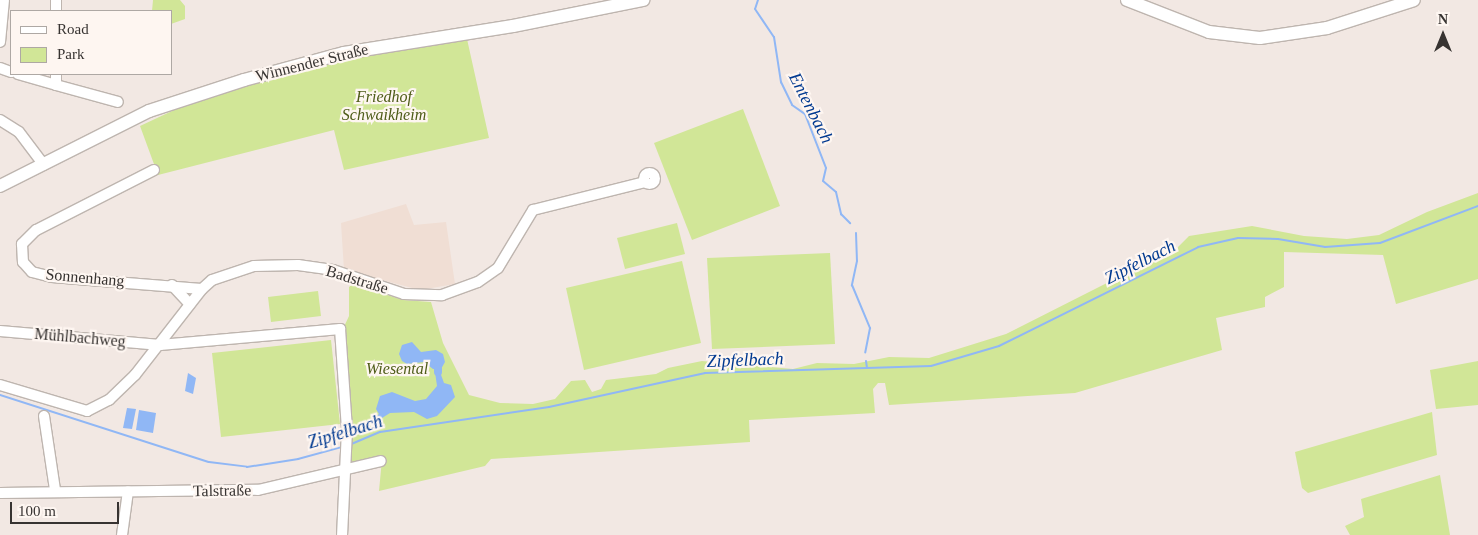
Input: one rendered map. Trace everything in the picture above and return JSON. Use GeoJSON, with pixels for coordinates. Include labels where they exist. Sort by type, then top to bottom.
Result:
{"type":"FeatureCollection","features":[{"type":"Feature","properties":{"kind":"main road","name":"Winnender Straße"},"geometry":{"type":"LineString","coordinates":[[0,186],[44,166],[149,111],[316,60],[643,0]]}},
{"type":"Feature","properties":{"kind":"main road"},"geometry":{"type":"LineString","coordinates":[[1127,0],[1209,32],[1260,38],[1327,28],[1414,0]]}},
{"type":"Feature","properties":{"kind":"street"},"geometry":{"type":"LineString","coordinates":[[0,42],[4,0]]}},
{"type":"Feature","properties":{"kind":"street"},"geometry":{"type":"LineString","coordinates":[[21,75],[118,102]]}},
{"type":"Feature","properties":{"kind":"street"},"geometry":{"type":"LineString","coordinates":[[56,75],[56,85]]}},
{"type":"Feature","properties":{"kind":"street"},"geometry":{"type":"LineString","coordinates":[[0,120],[19,132],[44,166]]}},
{"type":"Feature","properties":{"kind":"street","name":"Sonnenhang"},"geometry":{"type":"LineString","coordinates":[[154,170],[36,230],[24,240],[21,256],[28,268],[37,274],[202,288]]}},
{"type":"Feature","properties":{"kind":"street","name":"Badstraße"},"geometry":{"type":"LineString","coordinates":[[0,385],[86,411],[122,388],[160,345],[202,288],[228,274],[254,266],[276,264],[333,270],[416,296],[456,292],[498,268],[533,210],[645,182]]}},
{"type":"Feature","properties":{"kind":"street"},"geometry":{"type":"LineString","coordinates":[[172,285],[190,304]]}},
{"type":"Feature","properties":{"kind":"street","name":"Mühlbachweg"},"geometry":{"type":"LineString","coordinates":[[0,331],[160,345],[340,328],[347,430],[346,470]]}},
{"type":"Feature","properties":{"kind":"street"},"geometry":{"type":"LineString","coordinates":[[44,416],[55,490]]}},
{"type":"Feature","properties":{"kind":"street","name":"Talstraße"},"geometry":{"type":"LineString","coordinates":[[0,493],[55,490],[128,492],[258,490],[381,461]]}},
{"type":"Feature","properties":{"kind":"street"},"geometry":{"type":"LineString","coordinates":[[341,535],[346,470]]}},
{"type":"Feature","properties":{"kind":"street"},"geometry":{"type":"LineString","coordinates":[[122,535],[128,492]]}},
{"type":"Feature","properties":{"kind":"shaded area"},"geometry":{"type":"Polygon","coordinates":[[[406,204],[414,225],[446,222],[455,284],[420,290],[344,270],[341,223],[406,204]]]}},
{"type":"Feature","properties":{"kind":"green space"},"geometry":{"type":"Polygon","coordinates":[[[153,0],[180,0],[185,6],[185,19],[172,24],[172,10],[152,10],[153,0]]]}},
{"type":"Feature","properties":{"kind":"green space","name":"Friedhof Schwaikheim"},"geometry":{"type":"Polygon","coordinates":[[[467,39],[489,138],[344,170],[334,130],[158,175],[140,126],[187,104],[307,66],[467,39]]]}},
{"type":"Feature","properties":{"kind":"green space"},"geometry":{"type":"Polygon","coordinates":[[[743,109],[780,206],[692,240],[654,143],[743,109]]]}},
{"type":"Feature","properties":{"kind":"green space","name":"Wiesental"},"geometry":{"type":"Polygon","coordinates":[[[1478,193],[1478,279],[1396,304],[1383,255],[1284,252],[1284,287],[1265,297],[1265,307],[1216,318],[1222,350],[1075,393],[889,405],[885,383],[878,383],[873,389],[875,413],[749,420],[750,442],[491,459],[485,466],[379,491],[382,459],[351,462],[342,331],[349,316],[349,287],[353,284],[403,300],[431,302],[443,343],[469,395],[500,403],[533,404],[555,399],[571,381],[585,380],[592,392],[601,389],[606,380],[656,374],[668,368],[702,361],[793,369],[817,363],[854,364],[889,357],[929,358],[1006,334],[1178,247],[1189,236],[1252,226],[1304,236],[1347,239],[1379,235],[1427,212],[1478,193]]]}},
{"type":"Feature","properties":{"kind":"green space"},"geometry":{"type":"Polygon","coordinates":[[[677,223],[685,254],[625,269],[617,238],[677,223]]]}},
{"type":"Feature","properties":{"kind":"green space"},"geometry":{"type":"Polygon","coordinates":[[[830,253],[835,344],[712,349],[707,258],[830,253]]]}},
{"type":"Feature","properties":{"kind":"green space"},"geometry":{"type":"Polygon","coordinates":[[[682,261],[701,343],[584,370],[566,288],[682,261]]]}},
{"type":"Feature","properties":{"kind":"green space"},"geometry":{"type":"Polygon","coordinates":[[[318,291],[321,316],[271,322],[268,297],[318,291]]]}},
{"type":"Feature","properties":{"kind":"green space"},"geometry":{"type":"Polygon","coordinates":[[[331,340],[340,424],[221,437],[212,353],[331,340]]]}},
{"type":"Feature","properties":{"kind":"green space"},"geometry":{"type":"Polygon","coordinates":[[[1478,361],[1478,405],[1436,409],[1430,370],[1478,361]]]}},
{"type":"Feature","properties":{"kind":"green space"},"geometry":{"type":"Polygon","coordinates":[[[1432,412],[1437,455],[1308,493],[1302,488],[1295,452],[1432,412]]]}},
{"type":"Feature","properties":{"kind":"green space"},"geometry":{"type":"Polygon","coordinates":[[[1440,475],[1450,535],[1350,535],[1345,526],[1364,517],[1361,499],[1440,475]]]}},
{"type":"Feature","properties":{"kind":"water"},"geometry":{"type":"Polygon","coordinates":[[[412,342],[421,352],[436,350],[443,354],[445,362],[441,369],[433,369],[424,362],[407,364],[402,361],[399,354],[402,345],[412,342]]]}},
{"type":"Feature","properties":{"kind":"water"},"geometry":{"type":"Polygon","coordinates":[[[435,372],[440,372],[444,383],[451,385],[455,397],[437,416],[427,419],[414,412],[390,413],[374,423],[372,420],[379,414],[376,409],[380,396],[392,392],[415,401],[426,399],[437,386],[435,372]]]}},
{"type":"Feature","properties":{"kind":"water"},"geometry":{"type":"Polygon","coordinates":[[[188,373],[196,378],[193,394],[185,391],[188,373]]]}},
{"type":"Feature","properties":{"kind":"water"},"geometry":{"type":"Polygon","coordinates":[[[127,408],[136,409],[132,429],[123,428],[127,408]]]}},
{"type":"Feature","properties":{"kind":"water"},"geometry":{"type":"Polygon","coordinates":[[[139,410],[156,413],[153,433],[136,430],[139,410]]]}},
{"type":"Feature","properties":{"kind":"waterway","name":"Entenbach"},"geometry":{"type":"LineString","coordinates":[[758,0],[755,9],[774,37],[781,82],[792,105],[805,114],[826,168],[823,181],[836,192],[841,214],[850,223]]}},
{"type":"Feature","properties":{"kind":"waterway","name":"Zipfelbach"},"geometry":{"type":"LineString","coordinates":[[349,445],[380,432],[549,407],[705,373],[931,366],[999,346],[1198,247],[1238,238],[1278,239],[1325,247],[1380,243],[1478,206]]}},
{"type":"Feature","properties":{"kind":"waterway","name":"Entenbach"},"geometry":{"type":"LineString","coordinates":[[856,233],[857,261],[852,285],[870,328],[865,353]]}},
{"type":"Feature","properties":{"kind":"waterway","name":"Zipfelbach"},"geometry":{"type":"LineString","coordinates":[[866,361],[867,368]]}},
{"type":"Feature","properties":{"kind":"waterway","name":"Zipfelbach"},"geometry":{"type":"LineString","coordinates":[[0,395],[209,462],[247,467],[298,459],[342,447]]}}]}
